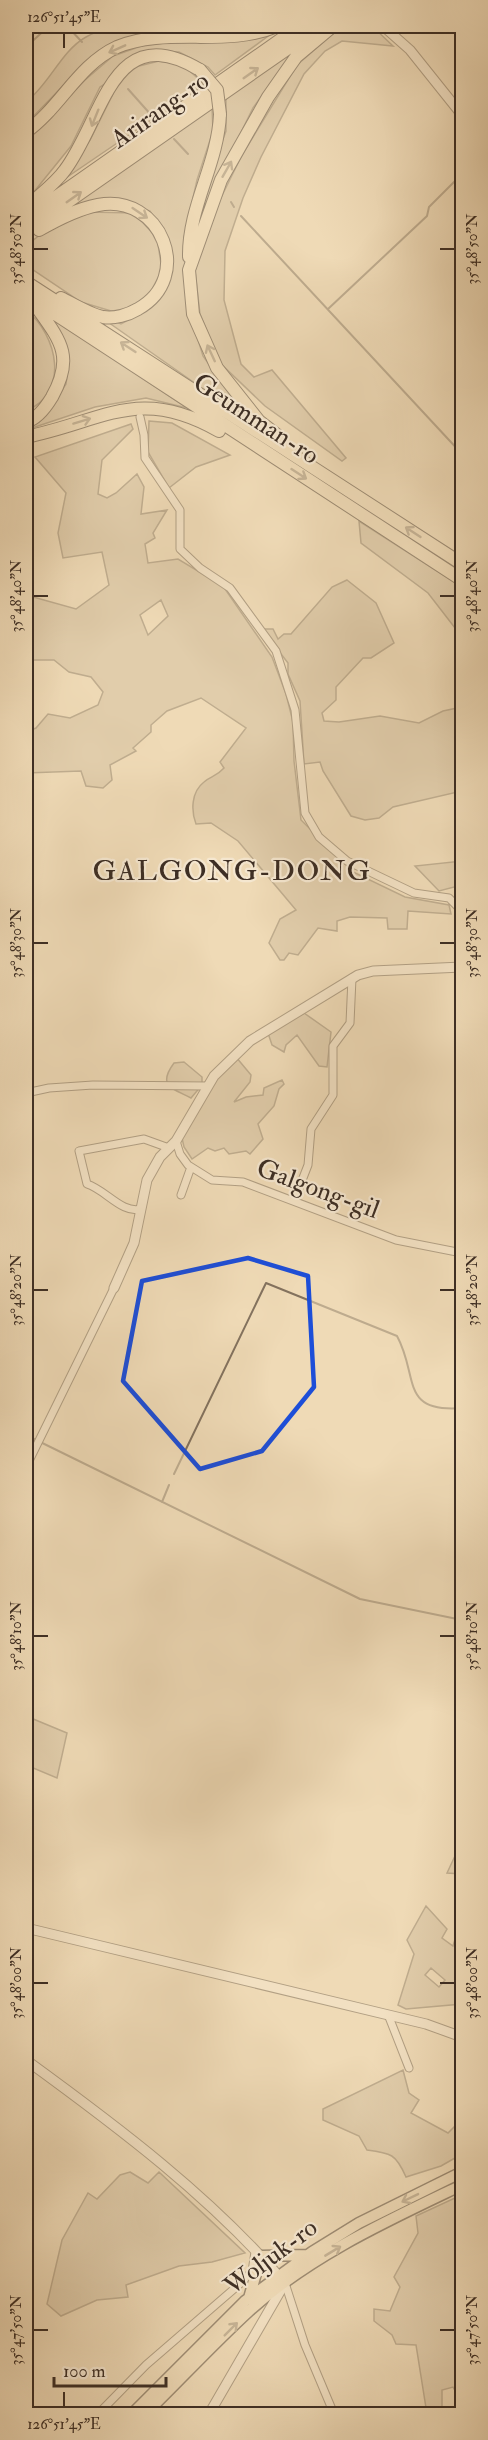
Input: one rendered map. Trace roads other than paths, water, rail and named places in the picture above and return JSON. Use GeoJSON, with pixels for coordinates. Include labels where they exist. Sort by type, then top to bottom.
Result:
{"type":"FeatureCollection","features":[{"type":"Feature","properties":{"kind":"highway"},"geometry":{"type":"LineString","coordinates":[[26,132],[48,113],[81,74],[117,48],[153,38],[237,35],[277,26]]}},
{"type":"Feature","properties":{"kind":"highway","name":"Arirang-ro"},"geometry":{"type":"LineString","coordinates":[[26,218],[300,26]]}},
{"type":"Feature","properties":{"kind":"highway","name":"Arirang-ro"},"geometry":{"type":"LineString","coordinates":[[26,230],[320,26]]}},
{"type":"Feature","properties":{"kind":"highway"},"geometry":{"type":"LineString","coordinates":[[189,270],[221,180],[268,98],[296,57],[333,26]]}},
{"type":"Feature","properties":{"kind":"highway"},"geometry":{"type":"LineString","coordinates":[[26,208],[64,171],[91,128],[107,88],[119,72],[135,59],[151,55],[178,57],[200,70],[217,90],[220,114],[219,139],[189,232],[189,270],[193,314],[217,368],[259,421],[302,454],[300,459]]}},
{"type":"Feature","properties":{"kind":"highway"},"geometry":{"type":"LineString","coordinates":[[26,230],[36,231],[65,216],[98,205],[114,204],[130,206],[153,222],[164,241],[168,255],[160,291],[133,312],[124,316],[102,317],[59,297],[53,301]]}},
{"type":"Feature","properties":{"kind":"highway","name":"Geumman-ro"},"geometry":{"type":"LineString","coordinates":[[26,282],[462,564]]}},
{"type":"Feature","properties":{"kind":"highway"},"geometry":{"type":"LineString","coordinates":[[26,422],[33,420],[50,402],[62,379],[66,356],[55,333],[27,296]]}},
{"type":"Feature","properties":{"kind":"highway","name":"Geumman-ro"},"geometry":{"type":"LineString","coordinates":[[27,296],[462,580]]}},
{"type":"Feature","properties":{"kind":"highway"},"geometry":{"type":"LineString","coordinates":[[26,437],[114,410],[151,407],[198,419],[247,447],[250,442]]}},
{"type":"Feature","properties":{"kind":"main road","name":"Woljuk-ro"},"geometry":{"type":"LineString","coordinates":[[145,2415],[307,2256],[359,2223],[462,2172]]}},
{"type":"Feature","properties":{"kind":"main road","name":"Woljuk-ro"},"geometry":{"type":"LineString","coordinates":[[132,2415],[249,2298],[368,2230],[462,2185]]}},
{"type":"Feature","properties":{"kind":"main road"},"geometry":{"type":"LineString","coordinates":[[249,2298],[258,2254],[307,2256]]}},
{"type":"Feature","properties":{"kind":"street"},"geometry":{"type":"LineString","coordinates":[[383,26],[410,50],[462,115]]}},
{"type":"Feature","properties":{"kind":"street"},"geometry":{"type":"LineString","coordinates":[[140,417],[145,458],[180,510],[180,549],[200,568],[230,588],[276,651],[295,710],[305,813],[319,837],[347,861],[414,893],[449,898],[462,911]]}},
{"type":"Feature","properties":{"kind":"street"},"geometry":{"type":"LineString","coordinates":[[26,1467],[134,1243],[147,1180],[160,1157],[172,1145],[214,1076],[250,1041],[352,978],[373,970],[462,967]]}},
{"type":"Feature","properties":{"kind":"street"},"geometry":{"type":"LineString","coordinates":[[294,1201],[308,1165],[311,1129],[333,1095],[333,1046],[350,1023],[352,978]]}},
{"type":"Feature","properties":{"kind":"street"},"geometry":{"type":"LineString","coordinates":[[26,1093],[49,1088],[93,1084],[208,1086]]}},
{"type":"Feature","properties":{"kind":"street"},"geometry":{"type":"LineString","coordinates":[[141,1209],[134,1211],[126,1208],[101,1188],[87,1184],[79,1151],[144,1139],[172,1145],[191,1167],[181,1195]]}},
{"type":"Feature","properties":{"kind":"street","name":"Galgong-gil"},"geometry":{"type":"LineString","coordinates":[[191,1167],[212,1180],[243,1182],[396,1240],[462,1253]]}},
{"type":"Feature","properties":{"kind":"street"},"geometry":{"type":"LineString","coordinates":[[26,1928],[389,2017],[426,2024],[462,2037]]}},
{"type":"Feature","properties":{"kind":"street"},"geometry":{"type":"LineString","coordinates":[[389,2017],[409,2068]]}},
{"type":"Feature","properties":{"kind":"street"},"geometry":{"type":"LineString","coordinates":[[26,2060],[149,2151],[258,2254],[282,2280],[304,2345],[334,2415]]}},
{"type":"Feature","properties":{"kind":"street"},"geometry":{"type":"LineString","coordinates":[[100,2414],[146,2365],[242,2282],[252,2271],[258,2254]]}},
{"type":"Feature","properties":{"kind":"street"},"geometry":{"type":"LineString","coordinates":[[209,2415],[282,2280]]}},
{"type":"Feature","properties":{"kind":"waterway"},"geometry":{"type":"LineString","coordinates":[[26,47],[49,26]]}},
{"type":"Feature","properties":{"kind":"waterway"},"geometry":{"type":"LineString","coordinates":[[67,26],[82,42]]}},
{"type":"Feature","properties":{"kind":"waterway"},"geometry":{"type":"LineString","coordinates":[[128,89],[152,116]]}},
{"type":"Feature","properties":{"kind":"waterway"},"geometry":{"type":"LineString","coordinates":[[174,139],[188,154]]}},
{"type":"Feature","properties":{"kind":"waterway"},"geometry":{"type":"LineString","coordinates":[[328,309],[427,216],[429,207],[462,174]]}},
{"type":"Feature","properties":{"kind":"waterway"},"geometry":{"type":"LineString","coordinates":[[231,202],[234,207]]}},
{"type":"Feature","properties":{"kind":"waterway"},"geometry":{"type":"LineString","coordinates":[[241,216],[462,454]]}},
{"type":"Feature","properties":{"kind":"waterway"},"geometry":{"type":"LineString","coordinates":[[174,1474],[266,1283],[397,1336],[404,1351],[414,1389],[420,1398],[428,1404],[442,1408],[462,1408]]}},
{"type":"Feature","properties":{"kind":"waterway"},"geometry":{"type":"LineString","coordinates":[[26,1435],[360,1599],[462,1620]]}},
{"type":"Feature","properties":{"kind":"waterway"},"geometry":{"type":"LineString","coordinates":[[162,1502],[169,1485]]}},
{"type":"Feature","properties":{"kind":"district","name":"GALGONG-DONG"},"geometry":{"type":"Point","coordinates":[232,871]}}]}
